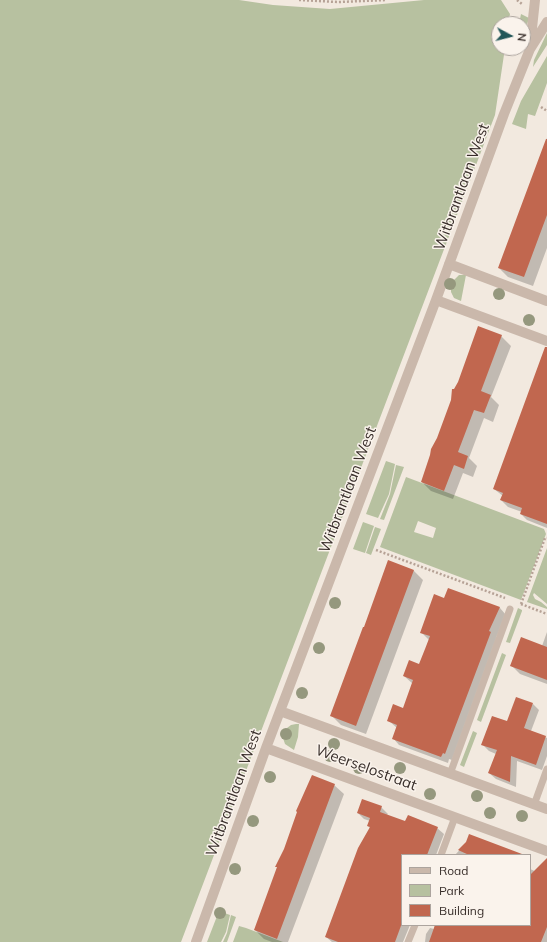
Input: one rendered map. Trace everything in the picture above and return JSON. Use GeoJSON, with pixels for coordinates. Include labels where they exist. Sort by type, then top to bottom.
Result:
{"type":"FeatureCollection","features":[{"type":"Feature","properties":{"kind":"street","name":"Witbrantlaan West"},"geometry":{"type":"LineString","coordinates":[[531,41],[536,0]]}},
{"type":"Feature","properties":{"kind":"street","name":"Witbrantlaan West"},"geometry":{"type":"LineString","coordinates":[[531,47],[547,22]]}},
{"type":"Feature","properties":{"kind":"street","name":"Witbrantlaan West"},"geometry":{"type":"LineString","coordinates":[[196,942],[266,748],[527,56]]}},
{"type":"Feature","properties":{"kind":"street"},"geometry":{"type":"LineString","coordinates":[[450,264],[547,301]]}},
{"type":"Feature","properties":{"kind":"street"},"geometry":{"type":"LineString","coordinates":[[436,300],[547,341]]}},
{"type":"Feature","properties":{"kind":"street","name":"Weerselostraat"},"geometry":{"type":"LineString","coordinates":[[280,711],[547,809]]}},
{"type":"Feature","properties":{"kind":"street","name":"Weerselostraat"},"geometry":{"type":"LineString","coordinates":[[266,748],[547,851]]}},
{"type":"Feature","properties":{"kind":"lane"},"geometry":{"type":"LineString","coordinates":[[450,774],[510,609]]}},
{"type":"Feature","properties":{"kind":"lane"},"geometry":{"type":"LineString","coordinates":[[534,805],[547,769]]}},
{"type":"Feature","properties":{"kind":"lane"},"geometry":{"type":"LineString","coordinates":[[441,854],[455,817]]}},
{"type":"Feature","properties":{"kind":"lane"},"geometry":{"type":"LineString","coordinates":[[408,942],[415,926]]}},
{"type":"Feature","properties":{"kind":"path"},"geometry":{"type":"LineString","coordinates":[[299,0],[338,2],[386,0]]}},
{"type":"Feature","properties":{"kind":"path"},"geometry":{"type":"LineString","coordinates":[[517,0],[520,3]]}},
{"type":"Feature","properties":{"kind":"path"},"geometry":{"type":"LineString","coordinates":[[541,107],[547,111]]}},
{"type":"Feature","properties":{"kind":"path"},"geometry":{"type":"LineString","coordinates":[[547,538],[545,538],[520,604],[547,614]]}},
{"type":"Feature","properties":{"kind":"path"},"geometry":{"type":"LineString","coordinates":[[376,550],[506,599]]}},
{"type":"Feature","properties":{"kind":"green space"},"geometry":{"type":"Polygon","coordinates":[[[0,0],[239,0],[273,5],[330,9],[424,0],[501,0],[510,14],[510,16],[491,16],[491,56],[504,56],[495,115],[181,942],[0,942],[0,0]]]}},
{"type":"Feature","properties":{"kind":"green space"},"geometry":{"type":"Polygon","coordinates":[[[547,33],[547,45],[533,67],[534,60],[547,33]]]}},
{"type":"Feature","properties":{"kind":"green space"},"geometry":{"type":"Polygon","coordinates":[[[547,56],[547,83],[535,116],[528,114],[526,129],[512,124],[521,101],[547,56]]]}},
{"type":"Feature","properties":{"kind":"green space"},"geometry":{"type":"Polygon","coordinates":[[[459,275],[466,275],[461,301],[454,298],[451,292],[453,281],[459,275]]]}},
{"type":"Feature","properties":{"kind":"green space"},"geometry":{"type":"Polygon","coordinates":[[[386,461],[395,464],[389,494],[378,518],[366,514],[386,461]]]}},
{"type":"Feature","properties":{"kind":"green space"},"geometry":{"type":"Polygon","coordinates":[[[396,465],[404,467],[384,520],[380,519],[390,494],[396,465]]]}},
{"type":"Feature","properties":{"kind":"green space"},"geometry":{"type":"Polygon","coordinates":[[[406,477],[544,529],[546,534],[521,600],[380,547],[406,477]],[[418,521],[414,532],[433,538],[436,528],[418,521]]]}},
{"type":"Feature","properties":{"kind":"green space"},"geometry":{"type":"Polygon","coordinates":[[[363,522],[374,526],[365,553],[353,549],[363,522]]]}},
{"type":"Feature","properties":{"kind":"green space"},"geometry":{"type":"Polygon","coordinates":[[[375,527],[381,529],[371,555],[366,553],[375,527]]]}},
{"type":"Feature","properties":{"kind":"green space"},"geometry":{"type":"Polygon","coordinates":[[[547,548],[547,604],[534,593],[533,595],[535,599],[547,607],[547,609],[527,602],[547,548]]]}},
{"type":"Feature","properties":{"kind":"green space"},"geometry":{"type":"Polygon","coordinates":[[[518,608],[522,611],[510,643],[506,642],[518,608]]]}},
{"type":"Feature","properties":{"kind":"green space"},"geometry":{"type":"Polygon","coordinates":[[[502,653],[506,655],[481,722],[477,720],[502,653]]]}},
{"type":"Feature","properties":{"kind":"green space"},"geometry":{"type":"Polygon","coordinates":[[[299,724],[298,737],[294,750],[285,744],[283,738],[287,728],[299,724]]]}},
{"type":"Feature","properties":{"kind":"green space"},"geometry":{"type":"Polygon","coordinates":[[[473,731],[477,733],[464,767],[460,765],[473,731]]]}},
{"type":"Feature","properties":{"kind":"green space"},"geometry":{"type":"Polygon","coordinates":[[[219,911],[230,915],[226,932],[221,942],[207,942],[219,911]]]}},
{"type":"Feature","properties":{"kind":"green space"},"geometry":{"type":"Polygon","coordinates":[[[231,915],[236,917],[227,942],[223,942],[227,933],[231,915]]]}},
{"type":"Feature","properties":{"kind":"green space"},"geometry":{"type":"Polygon","coordinates":[[[239,926],[246,928],[283,942],[233,942],[239,926]]]}},
{"type":"Feature","properties":{"kind":"building"},"geometry":{"type":"Polygon","coordinates":[[[546,139],[547,215],[524,277],[498,268],[546,139]]]}},
{"type":"Feature","properties":{"kind":"building"},"geometry":{"type":"Polygon","coordinates":[[[478,326],[502,335],[481,391],[491,395],[484,413],[474,410],[458,452],[468,456],[464,469],[454,465],[444,491],[421,482],[431,449],[437,438],[451,400],[452,389],[454,389],[458,382],[478,326]]]}},
{"type":"Feature","properties":{"kind":"building"},"geometry":{"type":"Polygon","coordinates":[[[545,347],[547,347],[547,524],[520,514],[522,508],[500,500],[503,493],[493,489],[545,347]]]}},
{"type":"Feature","properties":{"kind":"building"},"geometry":{"type":"Polygon","coordinates":[[[388,560],[414,570],[356,726],[330,716],[388,560]]]}},
{"type":"Feature","properties":{"kind":"building"},"geometry":{"type":"Polygon","coordinates":[[[448,588],[500,607],[489,631],[491,632],[445,754],[443,753],[441,757],[392,739],[397,725],[387,721],[393,704],[403,708],[413,680],[403,676],[409,660],[419,664],[430,636],[420,633],[434,594],[444,598],[448,588]]]}},
{"type":"Feature","properties":{"kind":"building"},"geometry":{"type":"Polygon","coordinates":[[[521,637],[547,647],[547,680],[510,666],[521,637]]]}},
{"type":"Feature","properties":{"kind":"building"},"geometry":{"type":"Polygon","coordinates":[[[516,697],[533,703],[524,728],[546,736],[536,765],[511,756],[510,782],[488,773],[497,750],[481,745],[492,716],[507,721],[516,697]]]}},
{"type":"Feature","properties":{"kind":"building"},"geometry":{"type":"Polygon","coordinates":[[[312,775],[335,784],[277,939],[254,930],[277,867],[275,867],[284,849],[297,812],[296,811],[312,775]]]}},
{"type":"Feature","properties":{"kind":"building"},"geometry":{"type":"Polygon","coordinates":[[[362,799],[382,806],[380,812],[405,821],[408,815],[438,827],[427,854],[401,854],[401,926],[395,942],[338,942],[325,937],[358,848],[370,827],[367,826],[370,818],[357,813],[362,799]]]}},
{"type":"Feature","properties":{"kind":"building"},"geometry":{"type":"Polygon","coordinates":[[[469,834],[522,854],[467,854],[458,850],[466,842],[469,834]]]}},
{"type":"Feature","properties":{"kind":"building"},"geometry":{"type":"Polygon","coordinates":[[[547,858],[547,927],[541,942],[429,942],[435,926],[531,926],[531,874],[547,858]]]}}]}
